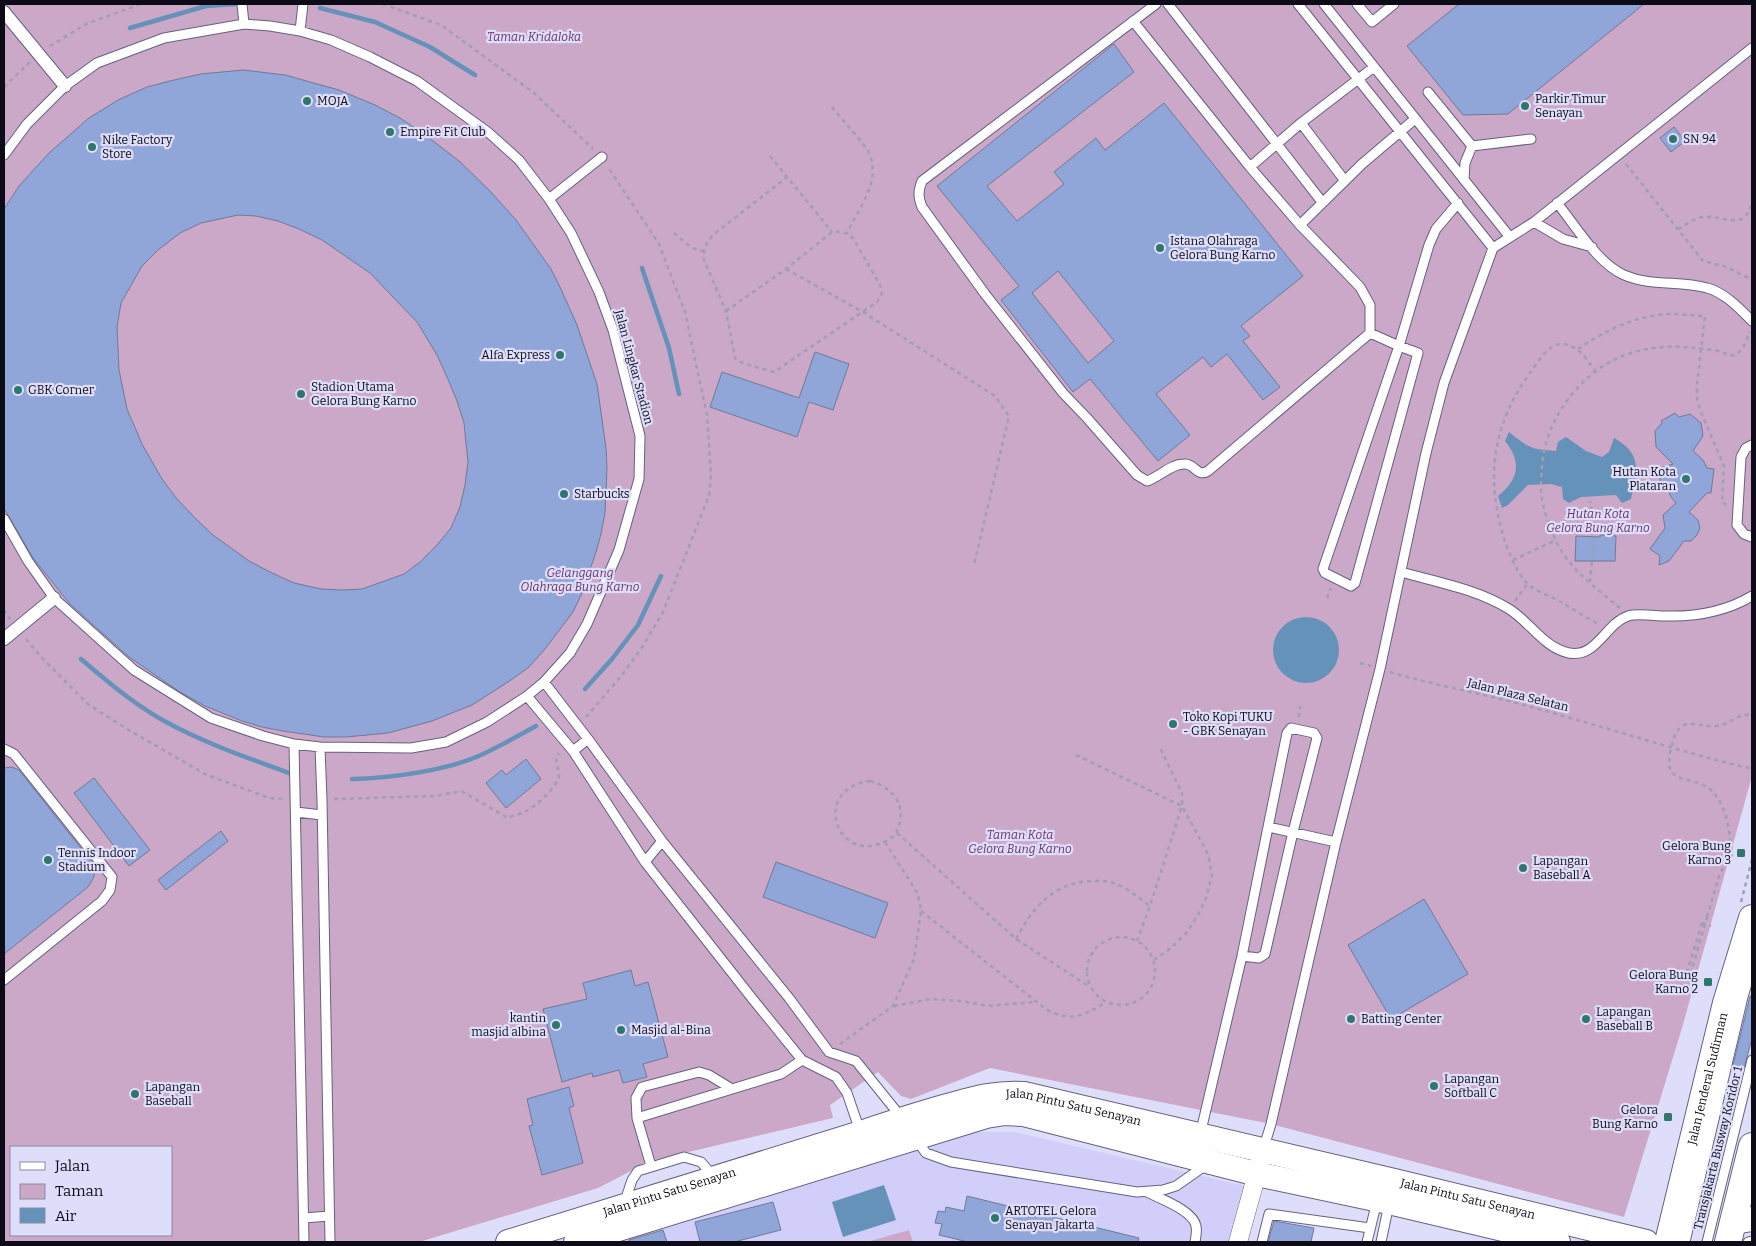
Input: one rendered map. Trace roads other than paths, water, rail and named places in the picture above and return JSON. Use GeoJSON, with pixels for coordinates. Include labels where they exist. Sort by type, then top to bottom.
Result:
{"type":"FeatureCollection","features":[{"type":"Feature","properties":{"kind":"main road","name":"Jalan Jenderal Sudirman"},"geometry":{"type":"LineString","coordinates":[[1668,1242],[1726,1003],[1752,918]]}},
{"type":"Feature","properties":{"kind":"main road","name":"Jalan Pintu Satu Senayan"},"geometry":{"type":"LineString","coordinates":[[576,1242],[908,1128],[984,1096],[1003,1093],[1024,1094],[1263,1151],[1387,1194]]}},
{"type":"Feature","properties":{"kind":"main road","name":"Jalan Pintu Satu Senayan"},"geometry":{"type":"LineString","coordinates":[[908,1128],[1005,1113],[1023,1114],[1257,1174],[1387,1194],[1551,1233],[1646,1242]]}},
{"type":"Feature","properties":{"kind":"main road","name":"Jalan Pintu Satu Senayan"},"geometry":{"type":"LineString","coordinates":[[508,1242],[715,1178],[864,1142]]}},
{"type":"Feature","properties":{"kind":"main road"},"geometry":{"type":"LineString","coordinates":[[1740,1231],[1752,1146]]}},
{"type":"Feature","properties":{"kind":"street"},"geometry":{"type":"LineString","coordinates":[[4,12],[65,86]]}},
{"type":"Feature","properties":{"kind":"street"},"geometry":{"type":"LineString","coordinates":[[4,639],[54,598]]}},
{"type":"Feature","properties":{"kind":"street"},"geometry":{"type":"LineString","coordinates":[[1238,1242],[1263,1151]]}},
{"type":"Feature","properties":{"kind":"lane"},"geometry":{"type":"LineString","coordinates":[[242,4],[244,24]]}},
{"type":"Feature","properties":{"kind":"lane"},"geometry":{"type":"LineString","coordinates":[[300,31],[303,4]]}},
{"type":"Feature","properties":{"kind":"lane"},"geometry":{"type":"LineString","coordinates":[[1133,21],[1250,167],[1300,225],[1360,287],[1370,305],[1370,332],[1208,471],[1200,474],[1192,466],[1185,463],[1147,481],[1137,475],[1087,418],[1063,394],[985,294],[922,207],[918,198],[918,190],[922,181],[1133,21],[1156,4]]}},
{"type":"Feature","properties":{"kind":"lane"},"geometry":{"type":"LineString","coordinates":[[1168,4],[1322,202]]}},
{"type":"Feature","properties":{"kind":"lane"},"geometry":{"type":"LineString","coordinates":[[1298,4],[1493,248]]}},
{"type":"Feature","properties":{"kind":"lane"},"geometry":{"type":"LineString","coordinates":[[1324,4],[1509,236]]}},
{"type":"Feature","properties":{"kind":"lane"},"geometry":{"type":"LineString","coordinates":[[1357,4],[1372,22],[1394,4]]}},
{"type":"Feature","properties":{"kind":"lane","name":"Jalan Lingkar Stadion"},"geometry":{"type":"LineString","coordinates":[[4,156],[26,124],[65,86],[97,63],[164,38],[244,24],[300,31],[331,40],[418,81],[490,133],[519,160],[549,199],[571,233],[599,292],[613,330],[640,436],[639,479],[619,550],[587,624],[570,653],[544,682],[527,696],[487,722],[446,742],[411,748],[320,747],[294,744],[263,736],[211,718],[134,670],[54,598],[28,561],[4,519]]}},
{"type":"Feature","properties":{"kind":"lane"},"geometry":{"type":"LineString","coordinates":[[1263,1151],[1271,1124],[1336,842],[1380,669],[1426,453],[1444,383],[1493,248],[1509,236],[1534,222],[1752,48]]}},
{"type":"Feature","properties":{"kind":"lane"},"geometry":{"type":"LineString","coordinates":[[1250,167],[1301,123],[1374,67]]}},
{"type":"Feature","properties":{"kind":"lane"},"geometry":{"type":"LineString","coordinates":[[1428,92],[1472,146]]}},
{"type":"Feature","properties":{"kind":"lane"},"geometry":{"type":"LineString","coordinates":[[1300,225],[1322,202],[1415,119]]}},
{"type":"Feature","properties":{"kind":"lane"},"geometry":{"type":"LineString","coordinates":[[1301,123],[1345,181]]}},
{"type":"Feature","properties":{"kind":"lane"},"geometry":{"type":"LineString","coordinates":[[1472,146],[1532,139]]}},
{"type":"Feature","properties":{"kind":"lane"},"geometry":{"type":"LineString","coordinates":[[1464,180],[1465,162],[1472,146]]}},
{"type":"Feature","properties":{"kind":"lane"},"geometry":{"type":"LineString","coordinates":[[549,199],[602,157]]}},
{"type":"Feature","properties":{"kind":"lane"},"geometry":{"type":"LineString","coordinates":[[1370,332],[1399,346],[1418,353],[1356,583],[1351,586],[1325,573],[1324,569],[1399,346],[1429,245],[1436,229],[1458,203]]}},
{"type":"Feature","properties":{"kind":"lane"},"geometry":{"type":"LineString","coordinates":[[1557,203],[1606,263],[1623,274],[1646,282],[1708,288],[1734,303],[1752,321]]}},
{"type":"Feature","properties":{"kind":"lane"},"geometry":{"type":"LineString","coordinates":[[1534,222],[1563,239],[1592,247]]}},
{"type":"Feature","properties":{"kind":"lane"},"geometry":{"type":"LineString","coordinates":[[1752,444],[1746,448],[1740,457],[1737,525],[1744,534],[1752,537]]}},
{"type":"Feature","properties":{"kind":"lane"},"geometry":{"type":"LineString","coordinates":[[1401,572],[1467,591],[1510,609],[1552,646],[1571,654],[1582,653],[1590,649],[1608,630],[1628,616],[1698,616],[1737,605],[1752,596]]}},
{"type":"Feature","properties":{"kind":"lane"},"geometry":{"type":"LineString","coordinates":[[544,682],[662,841],[789,998],[829,1052],[856,1061],[926,1153],[951,1162],[1137,1192],[1163,1190],[1176,1186],[1209,1163]]}},
{"type":"Feature","properties":{"kind":"lane"},"geometry":{"type":"LineString","coordinates":[[527,696],[570,747],[645,862],[802,1060],[836,1077],[847,1093],[864,1142]]}},
{"type":"Feature","properties":{"kind":"lane"},"geometry":{"type":"LineString","coordinates":[[1200,1136],[1242,956],[1287,733],[1291,728],[1314,733],[1316,735],[1264,954],[1259,958],[1242,956]]}},
{"type":"Feature","properties":{"kind":"lane"},"geometry":{"type":"LineString","coordinates":[[570,747],[588,739]]}},
{"type":"Feature","properties":{"kind":"lane"},"geometry":{"type":"LineString","coordinates":[[294,744],[304,1242]]}},
{"type":"Feature","properties":{"kind":"lane"},"geometry":{"type":"LineString","coordinates":[[320,747],[330,1242]]}},
{"type":"Feature","properties":{"kind":"lane"},"geometry":{"type":"LineString","coordinates":[[4,749],[14,754],[112,877],[110,890],[102,901],[4,980]]}},
{"type":"Feature","properties":{"kind":"lane"},"geometry":{"type":"LineString","coordinates":[[296,812],[322,815]]}},
{"type":"Feature","properties":{"kind":"lane"},"geometry":{"type":"LineString","coordinates":[[1268,827],[1336,842]]}},
{"type":"Feature","properties":{"kind":"lane"},"geometry":{"type":"LineString","coordinates":[[645,862],[662,841]]}},
{"type":"Feature","properties":{"kind":"lane","name":"Transjakarta Busway Koridor 1"},"geometry":{"type":"LineString","coordinates":[[1686,1242],[1743,997],[1752,967]]}},
{"type":"Feature","properties":{"kind":"lane"},"geometry":{"type":"LineString","coordinates":[[637,1118],[781,1074],[802,1060]]}},
{"type":"Feature","properties":{"kind":"lane","name":"Transjakarta Busway Koridor 1"},"geometry":{"type":"LineString","coordinates":[[1707,1242],[1752,1060]]}},
{"type":"Feature","properties":{"kind":"lane"},"geometry":{"type":"LineString","coordinates":[[651,1166],[637,1118],[636,1098],[642,1087],[699,1072],[709,1075],[732,1089]]}},
{"type":"Feature","properties":{"kind":"lane"},"geometry":{"type":"LineString","coordinates":[[623,1206],[632,1180],[638,1171],[651,1166],[684,1157],[701,1162],[715,1178]]}},
{"type":"Feature","properties":{"kind":"lane"},"geometry":{"type":"LineString","coordinates":[[1145,1191],[1179,1208],[1193,1218],[1196,1226],[1195,1242]]}},
{"type":"Feature","properties":{"kind":"lane"},"geometry":{"type":"LineString","coordinates":[[1367,1242],[1370,1228],[1387,1194]]}},
{"type":"Feature","properties":{"kind":"lane"},"geometry":{"type":"LineString","coordinates":[[1381,1242],[1387,1194]]}},
{"type":"Feature","properties":{"kind":"lane"},"geometry":{"type":"LineString","coordinates":[[1262,1242],[1269,1214],[1370,1228]]}},
{"type":"Feature","properties":{"kind":"lane"},"geometry":{"type":"LineString","coordinates":[[304,1218],[329,1216]]}},
{"type":"Feature","properties":{"kind":"lane"},"geometry":{"type":"LineString","coordinates":[[1740,1231],[1752,1241]]}},
{"type":"Feature","properties":{"kind":"water"},"geometry":{"type":"Polygon","coordinates":[[[1509,432],[1530,447],[1556,451],[1558,442],[1566,437],[1586,451],[1602,457],[1609,452],[1614,438],[1630,450],[1636,464],[1631,499],[1622,503],[1616,495],[1581,497],[1569,503],[1563,499],[1562,487],[1551,484],[1528,485],[1508,505],[1502,508],[1498,496],[1510,483],[1516,470],[1514,456],[1505,441],[1509,432]]]}},
{"type":"Feature","properties":{"kind":"water"},"geometry":{"type":"Polygon","coordinates":[[[1306,617],[1319,620],[1329,627],[1336,637],[1339,650],[1336,663],[1329,673],[1319,680],[1306,683],[1293,680],[1283,673],[1276,663],[1273,650],[1276,637],[1283,627],[1293,620],[1306,617]]]}},
{"type":"Feature","properties":{"kind":"water"},"geometry":{"type":"Polygon","coordinates":[[[884,1185],[896,1220],[843,1237],[832,1202],[884,1185]]]}},
{"type":"Feature","properties":{"kind":"waterway"},"geometry":{"type":"LineString","coordinates":[[130,28],[206,6],[235,4]]}},
{"type":"Feature","properties":{"kind":"waterway"},"geometry":{"type":"LineString","coordinates":[[320,8],[375,22],[430,47],[475,75]]}},
{"type":"Feature","properties":{"kind":"waterway"},"geometry":{"type":"LineString","coordinates":[[642,268],[669,348],[679,394]]}},
{"type":"Feature","properties":{"kind":"waterway"},"geometry":{"type":"LineString","coordinates":[[585,689],[612,659],[638,625],[661,576]]}},
{"type":"Feature","properties":{"kind":"waterway"},"geometry":{"type":"LineString","coordinates":[[81,659],[112,685],[168,723],[213,744],[289,773]]}},
{"type":"Feature","properties":{"kind":"waterway"},"geometry":{"type":"LineString","coordinates":[[352,779],[400,775],[467,761],[502,745],[536,726]]}},
{"type":"Feature","properties":{"kind":"place","name":"MOJA"},"geometry":{"type":"Point","coordinates":[307,101]}},
{"type":"Feature","properties":{"kind":"place","name":"Parkir Timur Senayan"},"geometry":{"type":"Point","coordinates":[1525,106]}},
{"type":"Feature","properties":{"kind":"place","name":"Empire Fit Club"},"geometry":{"type":"Point","coordinates":[390,132]}},
{"type":"Feature","properties":{"kind":"place","name":"SN 94"},"geometry":{"type":"Point","coordinates":[1673,139]}},
{"type":"Feature","properties":{"kind":"place","name":"Nike Factory Store"},"geometry":{"type":"Point","coordinates":[92,147]}},
{"type":"Feature","properties":{"kind":"place","name":"Istana Olahraga Gelora Bung Karno"},"geometry":{"type":"Point","coordinates":[1160,248]}},
{"type":"Feature","properties":{"kind":"place","name":"Alfa Express"},"geometry":{"type":"Point","coordinates":[560,355]}},
{"type":"Feature","properties":{"kind":"place","name":"GBK Corner"},"geometry":{"type":"Point","coordinates":[18,390]}},
{"type":"Feature","properties":{"kind":"place","name":"Stadion Utama Gelora Bung Karno"},"geometry":{"type":"Point","coordinates":[301,394]}},
{"type":"Feature","properties":{"kind":"place","name":"Hutan Kota Plataran"},"geometry":{"type":"Point","coordinates":[1686,479]}},
{"type":"Feature","properties":{"kind":"place","name":"Starbucks"},"geometry":{"type":"Point","coordinates":[564,494]}},
{"type":"Feature","properties":{"kind":"place","name":"Toko Kopi TUKU - GBK Senayan"},"geometry":{"type":"Point","coordinates":[1173,724]}},
{"type":"Feature","properties":{"kind":"place","name":"Gelora Bung Karno 3"},"geometry":{"type":"Point","coordinates":[1741,853]}},
{"type":"Feature","properties":{"kind":"place","name":"Tennis Indoor Stadium"},"geometry":{"type":"Point","coordinates":[48,860]}},
{"type":"Feature","properties":{"kind":"place","name":"Lapangan Baseball A"},"geometry":{"type":"Point","coordinates":[1523,868]}},
{"type":"Feature","properties":{"kind":"place","name":"Gelora Bung Karno 2"},"geometry":{"type":"Point","coordinates":[1708,982]}},
{"type":"Feature","properties":{"kind":"place","name":"Batting Center"},"geometry":{"type":"Point","coordinates":[1351,1019]}},
{"type":"Feature","properties":{"kind":"place","name":"Lapangan Baseball B"},"geometry":{"type":"Point","coordinates":[1586,1019]}},
{"type":"Feature","properties":{"kind":"place","name":"kantin masjid albina"},"geometry":{"type":"Point","coordinates":[556,1025]}},
{"type":"Feature","properties":{"kind":"place","name":"Masjid al-Bina"},"geometry":{"type":"Point","coordinates":[621,1030]}},
{"type":"Feature","properties":{"kind":"place","name":"Lapangan Softball C"},"geometry":{"type":"Point","coordinates":[1434,1086]}},
{"type":"Feature","properties":{"kind":"place","name":"Lapangan Baseball"},"geometry":{"type":"Point","coordinates":[135,1094]}},
{"type":"Feature","properties":{"kind":"place","name":"Gelora Bung Karno"},"geometry":{"type":"Point","coordinates":[1668,1117]}},
{"type":"Feature","properties":{"kind":"place","name":"ARTOTEL Gelora Senayan Jakarta"},"geometry":{"type":"Point","coordinates":[995,1218]}},
{"type":"Feature","properties":{"kind":"park label","name":"Taman Kridaloka"},"geometry":{"type":"Point","coordinates":[534,37]}},
{"type":"Feature","properties":{"kind":"park label","name":"Hutan Kota Gelora Bung Karno"},"geometry":{"type":"Point","coordinates":[1598,521]}},
{"type":"Feature","properties":{"kind":"park label","name":"Gelanggang Olahraga Bung Karno"},"geometry":{"type":"Point","coordinates":[580,580]}},
{"type":"Feature","properties":{"kind":"park label","name":"Taman Kota Gelora Bung Karno"},"geometry":{"type":"Point","coordinates":[1020,842]}}]}
